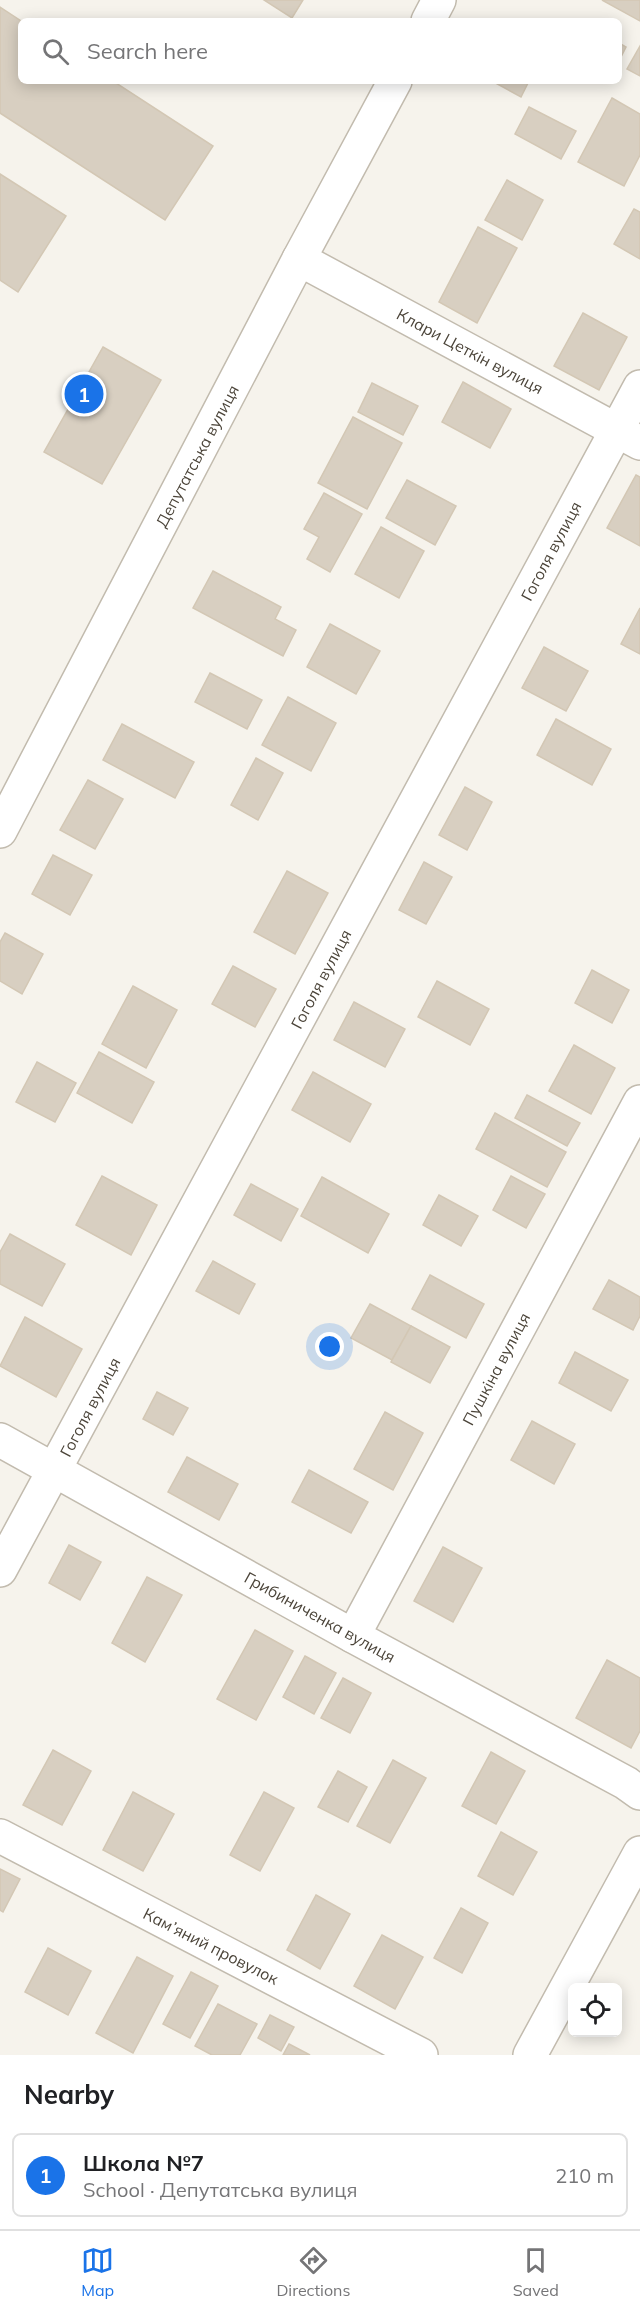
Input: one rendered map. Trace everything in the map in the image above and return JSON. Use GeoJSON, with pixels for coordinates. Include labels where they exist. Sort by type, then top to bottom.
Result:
{"type":"FeatureCollection","features":[{"type":"Feature","properties":{"kind":"street"},"geometry":{"type":"LineString","coordinates":[[430,18],[439,0]]}},
{"type":"Feature","properties":{"kind":"street","name":"Депутатська вулиця"},"geometry":{"type":"LineString","coordinates":[[0,831],[299,259],[393,84]]}},
{"type":"Feature","properties":{"kind":"street","name":"Клари Цеткін вулиця"},"geometry":{"type":"LineString","coordinates":[[299,259],[628,437]]}},
{"type":"Feature","properties":{"kind":"street","name":"Гоголя вулиця"},"geometry":{"type":"LineString","coordinates":[[0,1570],[628,437],[640,387]]}},
{"type":"Feature","properties":{"kind":"street","name":"Пушкіна вулиця"},"geometry":{"type":"LineString","coordinates":[[353,1636],[640,1102]]}},
{"type":"Feature","properties":{"kind":"street","name":"Грибиниченка вулиця"},"geometry":{"type":"LineString","coordinates":[[0,1440],[353,1636],[626,1783],[640,1793]]}},
{"type":"Feature","properties":{"kind":"street","name":"Кам’яний провулок"},"geometry":{"type":"LineString","coordinates":[[0,1836],[421,2055]]}},
{"type":"Feature","properties":{"kind":"street"},"geometry":{"type":"LineString","coordinates":[[530,2055],[640,1853]]}},
{"type":"Feature","properties":{"kind":"building"},"geometry":{"type":"Polygon","coordinates":[[[264,0],[303,0],[292,18],[264,0]]]}},
{"type":"Feature","properties":{"kind":"building"},"geometry":{"type":"Polygon","coordinates":[[[602,0],[640,0],[640,21],[602,0]]]}},
{"type":"Feature","properties":{"kind":"building"},"geometry":{"type":"Polygon","coordinates":[[[0,7],[18,19],[18,84],[118,84],[213,146],[165,220],[0,113],[0,7]]]}},
{"type":"Feature","properties":{"kind":"building"},"geometry":{"type":"Polygon","coordinates":[[[640,46],[640,76],[627,69],[640,46]]]}},
{"type":"Feature","properties":{"kind":"building"},"geometry":{"type":"Polygon","coordinates":[[[497,84],[528,84],[521,97],[497,84]]]}},
{"type":"Feature","properties":{"kind":"building"},"geometry":{"type":"Polygon","coordinates":[[[612,98],[640,114],[640,155],[624,186],[578,162],[612,98]]]}},
{"type":"Feature","properties":{"kind":"building"},"geometry":{"type":"Polygon","coordinates":[[[529,107],[576,131],[561,159],[515,134],[529,107]]]}},
{"type":"Feature","properties":{"kind":"building"},"geometry":{"type":"Polygon","coordinates":[[[0,174],[66,216],[18,292],[0,280],[0,174]]]}},
{"type":"Feature","properties":{"kind":"building"},"geometry":{"type":"Polygon","coordinates":[[[507,180],[543,200],[522,240],[485,220],[507,180]]]}},
{"type":"Feature","properties":{"kind":"building"},"geometry":{"type":"Polygon","coordinates":[[[634,209],[640,212],[640,259],[614,244],[634,209]]]}},
{"type":"Feature","properties":{"kind":"building"},"geometry":{"type":"Polygon","coordinates":[[[478,227],[517,248],[477,323],[439,302],[478,227]]]}},
{"type":"Feature","properties":{"kind":"building"},"geometry":{"type":"Polygon","coordinates":[[[583,313],[627,337],[599,390],[554,366],[583,313]]]}},
{"type":"Feature","properties":{"kind":"building"},"geometry":{"type":"Polygon","coordinates":[[[103,347],[161,380],[102,484],[44,452],[103,347]]]}},
{"type":"Feature","properties":{"kind":"building"},"geometry":{"type":"Polygon","coordinates":[[[463,382],[511,409],[490,448],[442,422],[463,382]]]}},
{"type":"Feature","properties":{"kind":"building"},"geometry":{"type":"Polygon","coordinates":[[[372,383],[418,406],[403,435],[358,412],[372,383]]]}},
{"type":"Feature","properties":{"kind":"building"},"geometry":{"type":"Polygon","coordinates":[[[353,417],[402,443],[367,509],[318,483],[353,417]]]}},
{"type":"Feature","properties":{"kind":"building"},"geometry":{"type":"Polygon","coordinates":[[[636,475],[640,477],[640,546],[607,528],[636,475]]]}},
{"type":"Feature","properties":{"kind":"building"},"geometry":{"type":"Polygon","coordinates":[[[407,480],[456,506],[435,545],[386,518],[407,480]]]}},
{"type":"Feature","properties":{"kind":"building"},"geometry":{"type":"Polygon","coordinates":[[[324,493],[362,514],[330,572],[307,559],[319,537],[304,529],[324,493]]]}},
{"type":"Feature","properties":{"kind":"building"},"geometry":{"type":"Polygon","coordinates":[[[381,527],[424,551],[399,598],[355,574],[381,527]]]}},
{"type":"Feature","properties":{"kind":"building"},"geometry":{"type":"Polygon","coordinates":[[[213,571],[281,607],[275,619],[296,630],[283,656],[193,608],[213,571]]]}},
{"type":"Feature","properties":{"kind":"building"},"geometry":{"type":"Polygon","coordinates":[[[640,608],[640,654],[621,644],[640,608]]]}},
{"type":"Feature","properties":{"kind":"building"},"geometry":{"type":"Polygon","coordinates":[[[330,624],[380,651],[356,694],[307,667],[330,624]]]}},
{"type":"Feature","properties":{"kind":"building"},"geometry":{"type":"Polygon","coordinates":[[[544,647],[588,671],[566,711],[522,688],[544,647]]]}},
{"type":"Feature","properties":{"kind":"building"},"geometry":{"type":"Polygon","coordinates":[[[210,673],[262,700],[247,729],[195,702],[210,673]]]}},
{"type":"Feature","properties":{"kind":"building"},"geometry":{"type":"Polygon","coordinates":[[[288,697],[336,723],[311,771],[262,745],[288,697]]]}},
{"type":"Feature","properties":{"kind":"building"},"geometry":{"type":"Polygon","coordinates":[[[556,719],[611,749],[592,785],[537,755],[556,719]]]}},
{"type":"Feature","properties":{"kind":"building"},"geometry":{"type":"Polygon","coordinates":[[[122,724],[194,762],[175,798],[103,760],[122,724]]]}},
{"type":"Feature","properties":{"kind":"building"},"geometry":{"type":"Polygon","coordinates":[[[256,758],[283,773],[258,820],[231,805],[256,758]]]}},
{"type":"Feature","properties":{"kind":"building"},"geometry":{"type":"Polygon","coordinates":[[[88,780],[123,799],[95,849],[60,830],[88,780]]]}},
{"type":"Feature","properties":{"kind":"building"},"geometry":{"type":"Polygon","coordinates":[[[465,787],[492,802],[467,850],[439,835],[465,787]]]}},
{"type":"Feature","properties":{"kind":"building"},"geometry":{"type":"Polygon","coordinates":[[[53,855],[92,875],[70,915],[32,894],[53,855]]]}},
{"type":"Feature","properties":{"kind":"building"},"geometry":{"type":"Polygon","coordinates":[[[424,862],[452,877],[426,924],[399,910],[424,862]]]}},
{"type":"Feature","properties":{"kind":"building"},"geometry":{"type":"Polygon","coordinates":[[[287,871],[328,893],[295,954],[254,932],[287,871]]]}},
{"type":"Feature","properties":{"kind":"building"},"geometry":{"type":"Polygon","coordinates":[[[5,933],[43,954],[22,994],[0,981],[0,942],[5,933]]]}},
{"type":"Feature","properties":{"kind":"building"},"geometry":{"type":"Polygon","coordinates":[[[233,966],[276,989],[255,1027],[212,1004],[233,966]]]}},
{"type":"Feature","properties":{"kind":"building"},"geometry":{"type":"Polygon","coordinates":[[[592,970],[629,990],[612,1023],[575,1003],[592,970]]]}},
{"type":"Feature","properties":{"kind":"building"},"geometry":{"type":"Polygon","coordinates":[[[437,981],[489,1009],[470,1045],[418,1017],[437,981]]]}},
{"type":"Feature","properties":{"kind":"building"},"geometry":{"type":"Polygon","coordinates":[[[133,986],[177,1010],[146,1068],[102,1044],[133,986]]]}},
{"type":"Feature","properties":{"kind":"building"},"geometry":{"type":"Polygon","coordinates":[[[354,1002],[405,1029],[385,1067],[334,1040],[354,1002]]]}},
{"type":"Feature","properties":{"kind":"building"},"geometry":{"type":"Polygon","coordinates":[[[574,1045],[615,1068],[591,1114],[549,1091],[574,1045]]]}},
{"type":"Feature","properties":{"kind":"building"},"geometry":{"type":"Polygon","coordinates":[[[99,1052],[154,1082],[132,1123],[77,1093],[99,1052]]]}},
{"type":"Feature","properties":{"kind":"building"},"geometry":{"type":"Polygon","coordinates":[[[37,1062],[76,1083],[55,1122],[16,1102],[37,1062]]]}},
{"type":"Feature","properties":{"kind":"building"},"geometry":{"type":"Polygon","coordinates":[[[313,1072],[371,1104],[350,1142],[292,1110],[313,1072]]]}},
{"type":"Feature","properties":{"kind":"building"},"geometry":{"type":"Polygon","coordinates":[[[527,1095],[580,1123],[567,1146],[515,1118],[527,1095]]]}},
{"type":"Feature","properties":{"kind":"building"},"geometry":{"type":"Polygon","coordinates":[[[495,1113],[566,1152],[547,1187],[476,1149],[495,1113]]]}},
{"type":"Feature","properties":{"kind":"building"},"geometry":{"type":"Polygon","coordinates":[[[102,1176],[157,1205],[131,1255],[76,1225],[102,1176]]]}},
{"type":"Feature","properties":{"kind":"building"},"geometry":{"type":"Polygon","coordinates":[[[511,1176],[545,1194],[526,1228],[493,1210],[511,1176]]]}},
{"type":"Feature","properties":{"kind":"building"},"geometry":{"type":"Polygon","coordinates":[[[322,1177],[389,1214],[368,1253],[301,1216],[322,1177]]]}},
{"type":"Feature","properties":{"kind":"building"},"geometry":{"type":"Polygon","coordinates":[[[251,1184],[298,1209],[281,1241],[234,1215],[251,1184]]]}},
{"type":"Feature","properties":{"kind":"building"},"geometry":{"type":"Polygon","coordinates":[[[439,1195],[478,1216],[461,1246],[423,1225],[439,1195]]]}},
{"type":"Feature","properties":{"kind":"building"},"geometry":{"type":"Polygon","coordinates":[[[10,1234],[65,1264],[42,1306],[0,1284],[0,1252],[10,1234]]]}},
{"type":"Feature","properties":{"kind":"building"},"geometry":{"type":"Polygon","coordinates":[[[213,1261],[255,1284],[239,1314],[196,1291],[213,1261]]]}},
{"type":"Feature","properties":{"kind":"building"},"geometry":{"type":"Polygon","coordinates":[[[430,1275],[484,1304],[466,1338],[412,1309],[430,1275]]]}},
{"type":"Feature","properties":{"kind":"building"},"geometry":{"type":"Polygon","coordinates":[[[609,1280],[640,1297],[640,1316],[633,1330],[593,1309],[609,1280]]]}},
{"type":"Feature","properties":{"kind":"building"},"geometry":{"type":"Polygon","coordinates":[[[370,1304],[411,1326],[392,1360],[351,1338],[370,1304]]]}},
{"type":"Feature","properties":{"kind":"building"},"geometry":{"type":"Polygon","coordinates":[[[25,1317],[82,1349],[56,1397],[0,1366],[25,1317]]]}},
{"type":"Feature","properties":{"kind":"building"},"geometry":{"type":"Polygon","coordinates":[[[411,1326],[450,1347],[430,1383],[391,1362],[411,1326]]]}},
{"type":"Feature","properties":{"kind":"building"},"geometry":{"type":"Polygon","coordinates":[[[575,1352],[628,1380],[611,1411],[559,1383],[575,1352]]]}},
{"type":"Feature","properties":{"kind":"building"},"geometry":{"type":"Polygon","coordinates":[[[157,1392],[188,1408],[173,1435],[143,1419],[157,1392]]]}},
{"type":"Feature","properties":{"kind":"building"},"geometry":{"type":"Polygon","coordinates":[[[385,1412],[423,1433],[393,1490],[354,1469],[385,1412]]]}},
{"type":"Feature","properties":{"kind":"building"},"geometry":{"type":"Polygon","coordinates":[[[532,1421],[575,1444],[554,1484],[511,1460],[532,1421]]]}},
{"type":"Feature","properties":{"kind":"building"},"geometry":{"type":"Polygon","coordinates":[[[187,1457],[238,1484],[219,1520],[168,1492],[187,1457]]]}},
{"type":"Feature","properties":{"kind":"building"},"geometry":{"type":"Polygon","coordinates":[[[309,1470],[368,1502],[351,1533],[292,1502],[309,1470]]]}},
{"type":"Feature","properties":{"kind":"building"},"geometry":{"type":"Polygon","coordinates":[[[69,1545],[101,1562],[80,1600],[49,1583],[69,1545]]]}},
{"type":"Feature","properties":{"kind":"building"},"geometry":{"type":"Polygon","coordinates":[[[443,1547],[482,1568],[453,1622],[414,1601],[443,1547]]]}},
{"type":"Feature","properties":{"kind":"building"},"geometry":{"type":"Polygon","coordinates":[[[147,1577],[182,1595],[145,1662],[112,1643],[147,1577]]]}},
{"type":"Feature","properties":{"kind":"building"},"geometry":{"type":"Polygon","coordinates":[[[255,1630],[293,1651],[256,1720],[217,1699],[255,1630]]]}},
{"type":"Feature","properties":{"kind":"building"},"geometry":{"type":"Polygon","coordinates":[[[305,1656],[336,1673],[314,1714],[283,1697],[305,1656]]]}},
{"type":"Feature","properties":{"kind":"building"},"geometry":{"type":"Polygon","coordinates":[[[607,1660],[640,1678],[640,1731],[631,1748],[576,1718],[607,1660]]]}},
{"type":"Feature","properties":{"kind":"building"},"geometry":{"type":"Polygon","coordinates":[[[343,1678],[371,1693],[350,1733],[321,1718],[343,1678]]]}},
{"type":"Feature","properties":{"kind":"building"},"geometry":{"type":"Polygon","coordinates":[[[53,1750],[91,1771],[62,1825],[23,1805],[53,1750]]]}},
{"type":"Feature","properties":{"kind":"building"},"geometry":{"type":"Polygon","coordinates":[[[491,1752],[525,1771],[496,1824],[462,1806],[491,1752]]]}},
{"type":"Feature","properties":{"kind":"building"},"geometry":{"type":"Polygon","coordinates":[[[393,1760],[426,1778],[390,1843],[357,1826],[393,1760]]]}},
{"type":"Feature","properties":{"kind":"building"},"geometry":{"type":"Polygon","coordinates":[[[338,1771],[367,1787],[348,1822],[318,1807],[338,1771]]]}},
{"type":"Feature","properties":{"kind":"building"},"geometry":{"type":"Polygon","coordinates":[[[133,1792],[174,1814],[143,1871],[103,1850],[133,1792]]]}},
{"type":"Feature","properties":{"kind":"building"},"geometry":{"type":"Polygon","coordinates":[[[264,1792],[294,1808],[260,1871],[230,1855],[264,1792]]]}},
{"type":"Feature","properties":{"kind":"building"},"geometry":{"type":"Polygon","coordinates":[[[501,1832],[537,1852],[513,1895],[478,1876],[501,1832]]]}},
{"type":"Feature","properties":{"kind":"building"},"geometry":{"type":"Polygon","coordinates":[[[0,1869],[20,1879],[3,1912],[0,1910],[0,1869]]]}},
{"type":"Feature","properties":{"kind":"building"},"geometry":{"type":"Polygon","coordinates":[[[316,1895],[350,1914],[320,1969],[287,1950],[316,1895]]]}},
{"type":"Feature","properties":{"kind":"building"},"geometry":{"type":"Polygon","coordinates":[[[461,1908],[488,1923],[462,1973],[434,1958],[461,1908]]]}},
{"type":"Feature","properties":{"kind":"building"},"geometry":{"type":"Polygon","coordinates":[[[382,1935],[423,1957],[395,2009],[354,1986],[382,1935]]]}},
{"type":"Feature","properties":{"kind":"building"},"geometry":{"type":"Polygon","coordinates":[[[48,1948],[91,1971],[68,2015],[25,1992],[48,1948]]]}},
{"type":"Feature","properties":{"kind":"building"},"geometry":{"type":"Polygon","coordinates":[[[137,1957],[173,1976],[133,2053],[96,2033],[137,1957]]]}},
{"type":"Feature","properties":{"kind":"building"},"geometry":{"type":"Polygon","coordinates":[[[191,1972],[218,1986],[190,2038],[163,2024],[191,1972]]]}},
{"type":"Feature","properties":{"kind":"building"},"geometry":{"type":"Polygon","coordinates":[[[218,2004],[257,2024],[240,2055],[212,2055],[195,2046],[218,2004]]]}},
{"type":"Feature","properties":{"kind":"building"},"geometry":{"type":"Polygon","coordinates":[[[270,2015],[294,2027],[281,2051],[258,2038],[270,2015]]]}},
{"type":"Feature","properties":{"kind":"building"},"geometry":{"type":"Polygon","coordinates":[[[289,2044],[310,2055],[283,2055],[289,2044]]]}},
{"type":"Feature","properties":{"kind":"place","name":"Школа №7"},"geometry":{"type":"Point","coordinates":[84,394]}}]}
